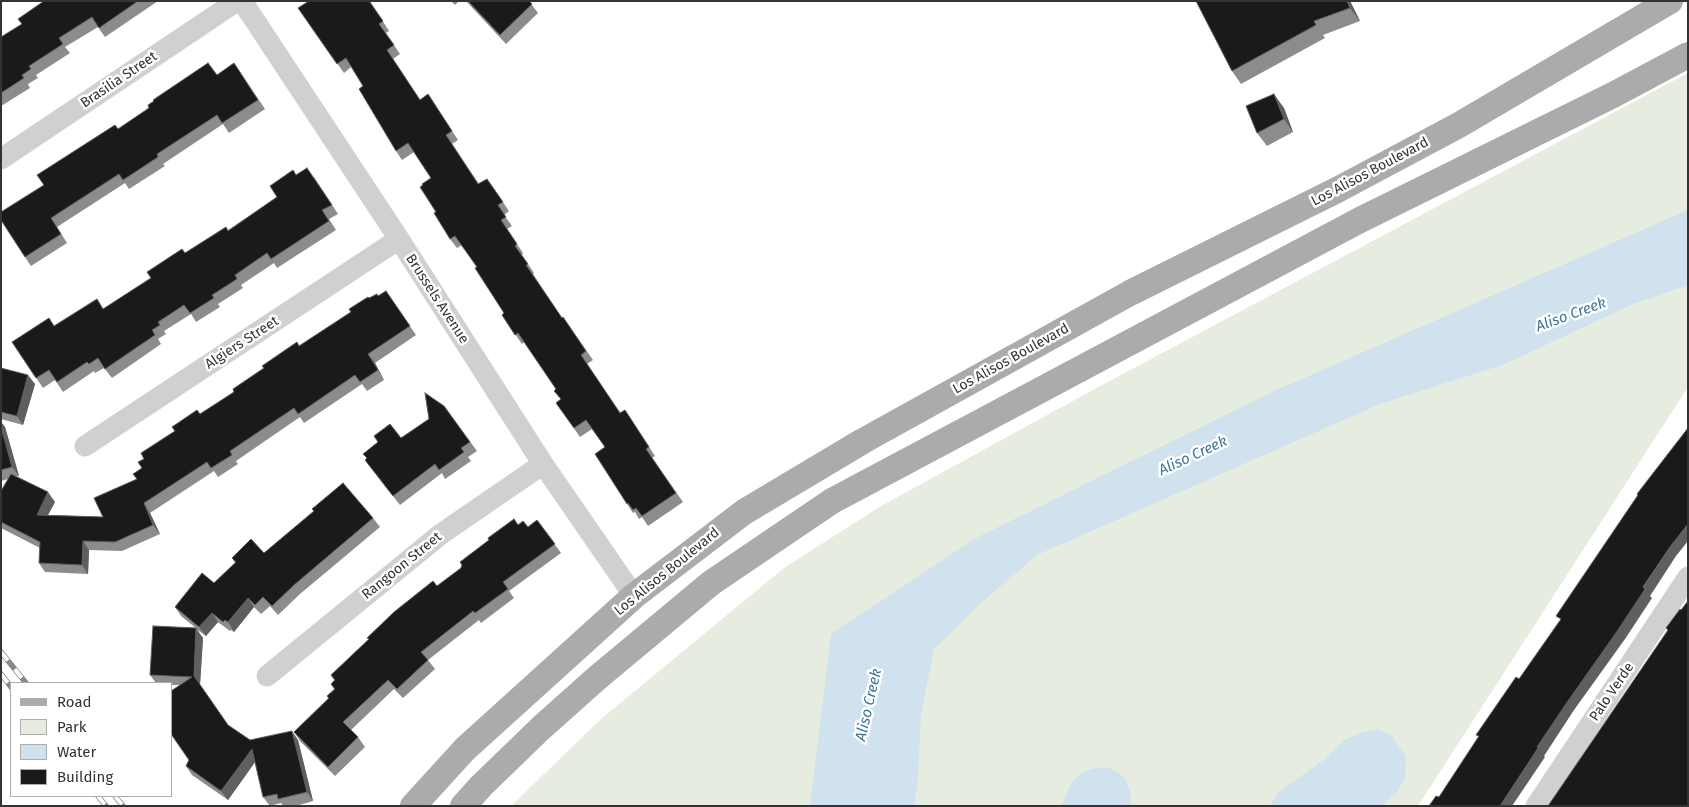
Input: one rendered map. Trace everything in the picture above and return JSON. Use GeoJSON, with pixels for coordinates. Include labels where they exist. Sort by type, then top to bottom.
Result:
{"type":"FeatureCollection","features":[{"type":"Feature","properties":{"kind":"main road","name":"Los Alisos Boulevard"},"geometry":{"type":"LineString","coordinates":[[414,806],[465,749],[634,596],[744,512],[864,441],[1130,293],[1339,189],[1460,125],[1670,1]]}},
{"type":"Feature","properties":{"kind":"main road"},"geometry":{"type":"LineString","coordinates":[[463,806],[480,786],[540,728],[711,583],[832,501],[1360,220],[1613,95],[1688,55]]}},
{"type":"Feature","properties":{"kind":"street","name":"Brasilia Street"},"geometry":{"type":"LineString","coordinates":[[1,158],[238,1]]}},
{"type":"Feature","properties":{"kind":"street","name":"Brussels Avenue"},"geometry":{"type":"LineString","coordinates":[[242,1],[399,239],[543,464],[634,596]]}},
{"type":"Feature","properties":{"kind":"street","name":"Algiers Street"},"geometry":{"type":"LineString","coordinates":[[85,446],[399,239]]}},
{"type":"Feature","properties":{"kind":"street","name":"Rangoon Street"},"geometry":{"type":"LineString","coordinates":[[267,676],[441,534],[543,464]]}},
{"type":"Feature","properties":{"kind":"street","name":"Palo Verde"},"geometry":{"type":"LineString","coordinates":[[1536,806],[1688,577]]}},
{"type":"Feature","properties":{"kind":"green space"},"geometry":{"type":"Polygon","coordinates":[[[1688,73],[1688,387],[1418,806],[511,806],[601,719],[784,568],[881,506],[1091,391],[1688,73]]]}},
{"type":"Feature","properties":{"kind":"water","name":"Aliso Creek"},"geometry":{"type":"Polygon","coordinates":[[[1688,210],[1688,285],[1633,304],[1505,364],[1380,404],[1037,555],[980,604],[934,649],[921,715],[918,780],[914,806],[810,806],[831,634],[976,538],[1272,392],[1688,210]]]}},
{"type":"Feature","properties":{"kind":"water"},"geometry":{"type":"Polygon","coordinates":[[[1377,729],[1391,735],[1404,753],[1406,761],[1405,777],[1397,792],[1382,806],[1270,806],[1279,792],[1325,759],[1343,741],[1360,733],[1377,729]]]}},
{"type":"Feature","properties":{"kind":"water"},"geometry":{"type":"Polygon","coordinates":[[[1105,767],[1116,771],[1125,779],[1130,790],[1131,806],[1061,806],[1072,782],[1079,775],[1091,769],[1105,767]]]}},
{"type":"Feature","properties":{"kind":"building"},"geometry":{"type":"Polygon","coordinates":[[[44,1],[138,1],[99,28],[92,17],[59,38],[63,44],[29,66],[31,69],[22,75],[24,78],[1,93],[1,37],[22,24],[18,19],[44,1]]]}},
{"type":"Feature","properties":{"kind":"building"},"geometry":{"type":"Polygon","coordinates":[[[309,1],[369,1],[383,21],[379,24],[394,45],[387,50],[420,100],[428,94],[452,131],[446,135],[478,184],[487,179],[503,202],[498,205],[506,217],[501,220],[517,244],[515,246],[528,264],[526,265],[586,351],[581,355],[620,413],[625,410],[649,447],[646,449],[676,493],[642,516],[636,508],[633,510],[627,504],[595,454],[605,447],[586,420],[574,428],[556,403],[561,399],[554,391],[556,389],[518,333],[515,335],[502,315],[504,313],[475,268],[477,267],[455,236],[450,239],[434,213],[436,212],[420,187],[431,178],[408,143],[396,151],[359,89],[363,86],[346,58],[337,64],[298,8],[309,1]]]}},
{"type":"Feature","properties":{"kind":"building"},"geometry":{"type":"Polygon","coordinates":[[[468,1],[529,1],[532,4],[500,35],[468,1]]]}},
{"type":"Feature","properties":{"kind":"building"},"geometry":{"type":"Polygon","coordinates":[[[1196,1],[1347,1],[1350,8],[1314,21],[1316,25],[1232,71],[1196,1]]]}},
{"type":"Feature","properties":{"kind":"building"},"geometry":{"type":"Polygon","coordinates":[[[208,63],[217,75],[234,63],[258,100],[222,123],[217,115],[157,154],[158,157],[123,180],[119,174],[51,218],[61,234],[25,257],[1,220],[1,212],[44,185],[37,175],[115,125],[118,129],[149,108],[148,105],[153,100],[208,63]]]}},
{"type":"Feature","properties":{"kind":"building"},"geometry":{"type":"Polygon","coordinates":[[[1274,94],[1284,119],[1257,133],[1246,106],[1274,94]]]}},
{"type":"Feature","properties":{"kind":"building"},"geometry":{"type":"Polygon","coordinates":[[[307,168],[332,205],[322,210],[329,221],[271,259],[267,253],[235,275],[237,279],[212,295],[214,298],[190,313],[184,305],[158,322],[160,325],[152,330],[155,335],[105,369],[98,358],[89,364],[87,362],[57,382],[49,370],[36,378],[12,342],[49,318],[54,326],[97,299],[103,309],[151,278],[147,272],[182,249],[185,253],[226,227],[228,231],[277,197],[270,186],[293,170],[296,175],[307,168]]]}},
{"type":"Feature","properties":{"kind":"building"},"geometry":{"type":"Polygon","coordinates":[[[386,291],[410,326],[368,354],[378,370],[360,382],[355,375],[298,414],[294,408],[230,451],[232,455],[211,468],[207,462],[144,503],[153,525],[115,542],[83,541],[82,565],[39,563],[40,542],[1,522],[1,491],[11,474],[48,492],[37,515],[103,517],[94,498],[137,479],[133,474],[142,468],[138,462],[144,459],[141,453],[175,431],[172,427],[197,410],[200,414],[234,392],[233,389],[297,342],[299,346],[351,312],[349,309],[368,297],[377,294],[378,296],[386,291]]]}},
{"type":"Feature","properties":{"kind":"building"},"geometry":{"type":"Polygon","coordinates":[[[1,368],[28,375],[17,416],[1,412],[1,368]]]}},
{"type":"Feature","properties":{"kind":"building"},"geometry":{"type":"Polygon","coordinates":[[[425,393],[444,406],[470,442],[461,448],[464,452],[439,470],[435,464],[393,496],[365,460],[367,458],[363,454],[378,442],[374,436],[390,424],[401,438],[429,419],[425,393]]]}},
{"type":"Feature","properties":{"kind":"building"},"geometry":{"type":"Polygon","coordinates":[[[1,427],[12,467],[1,470],[1,427]]]}},
{"type":"Feature","properties":{"kind":"building"},"geometry":{"type":"Polygon","coordinates":[[[1688,428],[1688,524],[1643,587],[1645,589],[1537,747],[1500,806],[1429,806],[1436,796],[1439,797],[1479,736],[1476,735],[1516,677],[1519,679],[1561,619],[1556,616],[1637,494],[1688,428]]]}},
{"type":"Feature","properties":{"kind":"building"},"geometry":{"type":"Polygon","coordinates":[[[343,483],[373,518],[272,606],[263,597],[255,605],[248,598],[228,622],[225,620],[223,622],[212,613],[199,627],[175,607],[202,573],[214,583],[236,562],[232,558],[251,539],[264,553],[314,511],[312,509],[343,483]]]}},
{"type":"Feature","properties":{"kind":"building"},"geometry":{"type":"Polygon","coordinates":[[[514,519],[518,525],[523,521],[528,527],[537,520],[555,544],[503,582],[508,589],[475,613],[473,611],[421,652],[428,660],[397,689],[388,680],[343,722],[358,737],[328,767],[294,732],[329,698],[327,696],[335,689],[331,684],[335,680],[331,675],[394,612],[433,581],[437,586],[461,568],[460,562],[514,519]]]}},
{"type":"Feature","properties":{"kind":"building"},"geometry":{"type":"Polygon","coordinates":[[[1688,601],[1688,806],[1548,806],[1668,630],[1666,628],[1688,601]]]}},
{"type":"Feature","properties":{"kind":"building"},"geometry":{"type":"Polygon","coordinates":[[[153,626],[196,628],[194,676],[228,725],[250,740],[292,731],[307,792],[278,799],[277,794],[263,797],[252,749],[221,791],[186,766],[189,760],[172,735],[172,690],[192,677],[150,675],[153,626]]]}},
{"type":"Feature","properties":{"kind":"railway"},"geometry":{"type":"LineString","coordinates":[[1,652],[25,682]]}},
{"type":"Feature","properties":{"kind":"railway"},"geometry":{"type":"LineString","coordinates":[[1,674],[10,686]]}},
{"type":"Feature","properties":{"kind":"railway"},"geometry":{"type":"LineString","coordinates":[[99,797],[106,806]]}},
{"type":"Feature","properties":{"kind":"railway"},"geometry":{"type":"LineString","coordinates":[[116,797],[123,806]]}}]}
